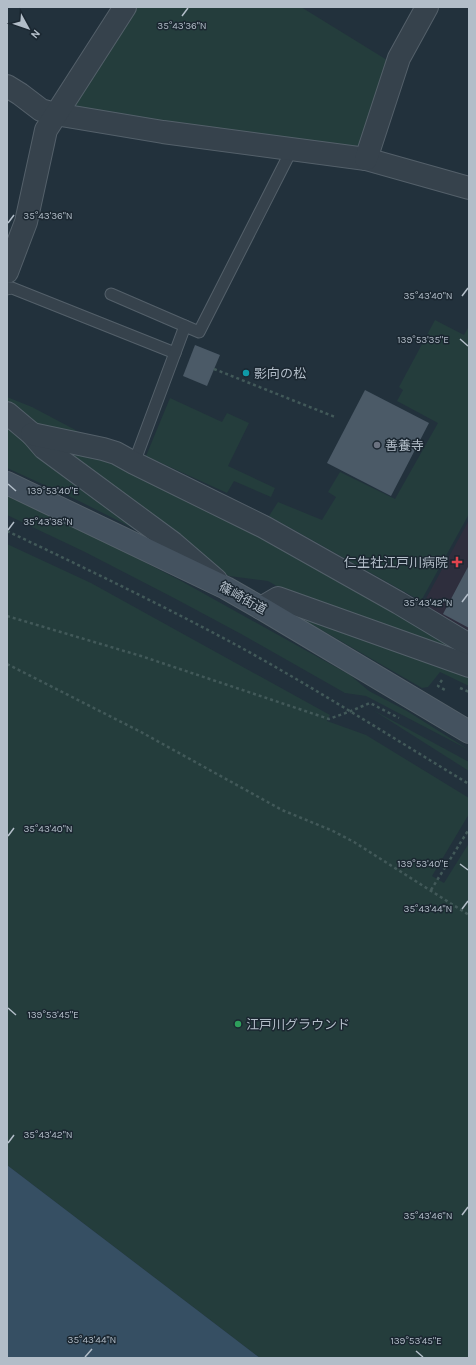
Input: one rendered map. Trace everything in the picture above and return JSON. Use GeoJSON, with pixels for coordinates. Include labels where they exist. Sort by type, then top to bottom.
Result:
{"type":"FeatureCollection","features":[{"type":"Feature","properties":{"kind":"main road","name":"篠崎街道"},"geometry":{"type":"LineString","coordinates":[[7,483],[226,588],[469,732]]}},
{"type":"Feature","properties":{"kind":"street"},"geometry":{"type":"LineString","coordinates":[[7,272],[26,222],[46,130],[125,7]]}},
{"type":"Feature","properties":{"kind":"street"},"geometry":{"type":"LineString","coordinates":[[366,159],[400,58],[427,7]]}},
{"type":"Feature","properties":{"kind":"street"},"geometry":{"type":"LineString","coordinates":[[7,86],[41,110],[55,114],[163,132],[366,159],[469,188]]}},
{"type":"Feature","properties":{"kind":"street"},"geometry":{"type":"LineString","coordinates":[[7,413],[32,434],[44,448],[173,543],[226,588]]}},
{"type":"Feature","properties":{"kind":"street"},"geometry":{"type":"LineString","coordinates":[[32,434],[116,453],[264,527],[399,602],[469,645]]}},
{"type":"Feature","properties":{"kind":"street"},"geometry":{"type":"LineString","coordinates":[[261,608],[278,598],[469,666]]}},
{"type":"Feature","properties":{"kind":"lane"},"geometry":{"type":"LineString","coordinates":[[111,294],[200,332],[292,149]]}},
{"type":"Feature","properties":{"kind":"lane"},"geometry":{"type":"LineString","coordinates":[[7,289],[12,288],[175,353]]}},
{"type":"Feature","properties":{"kind":"lane"},"geometry":{"type":"LineString","coordinates":[[134,463],[185,326]]}},
{"type":"Feature","properties":{"kind":"path"},"geometry":{"type":"LineString","coordinates":[[214,369],[335,417]]}},
{"type":"Feature","properties":{"kind":"path"},"geometry":{"type":"LineString","coordinates":[[7,530],[240,647],[351,711],[469,784]]}},
{"type":"Feature","properties":{"kind":"path"},"geometry":{"type":"LineString","coordinates":[[7,616],[141,656],[329,719],[370,703]]}},
{"type":"Feature","properties":{"kind":"path"},"geometry":{"type":"LineString","coordinates":[[7,664],[141,732],[282,810],[333,831],[431,890],[469,915]]}},
{"type":"Feature","properties":{"kind":"path"},"geometry":{"type":"LineString","coordinates":[[449,682],[442,679],[438,686],[451,694]]}},
{"type":"Feature","properties":{"kind":"path"},"geometry":{"type":"LineString","coordinates":[[456,686],[469,692]]}},
{"type":"Feature","properties":{"kind":"path"},"geometry":{"type":"LineString","coordinates":[[431,890],[469,829]]}},
{"type":"Feature","properties":{"kind":"shaded area","name":"仁生社江戸川病院"},"geometry":{"type":"Polygon","coordinates":[[[469,520],[469,634],[423,604],[469,520]]]}},
{"type":"Feature","properties":{"kind":"shaded area"},"geometry":{"type":"Polygon","coordinates":[[[7,1165],[260,1358],[7,1358],[7,1165]]]}},
{"type":"Feature","properties":{"kind":"green space"},"geometry":{"type":"Polygon","coordinates":[[[135,7],[301,7],[387,60],[361,150],[76,111],[73,98],[135,7]]]}},
{"type":"Feature","properties":{"kind":"green space"},"geometry":{"type":"Polygon","coordinates":[[[435,320],[464,335],[469,326],[469,514],[421,601],[269,516],[278,502],[322,520],[336,497],[328,492],[340,472],[395,499],[438,423],[397,401],[403,390],[399,387],[435,320]]]}},
{"type":"Feature","properties":{"kind":"green space"},"geometry":{"type":"Polygon","coordinates":[[[7,397],[32,407],[83,434],[33,427],[7,405],[7,397]]]}},
{"type":"Feature","properties":{"kind":"green space"},"geometry":{"type":"Polygon","coordinates":[[[170,398],[222,422],[227,413],[249,423],[228,466],[275,488],[271,497],[234,481],[227,493],[146,456],[170,398]]]}},
{"type":"Feature","properties":{"kind":"green space"},"geometry":{"type":"Polygon","coordinates":[[[7,422],[157,540],[75,499],[7,468],[7,422]]]}},
{"type":"Feature","properties":{"kind":"green space"},"geometry":{"type":"Polygon","coordinates":[[[47,443],[107,455],[384,600],[469,659],[304,602],[268,581],[229,576],[47,443]]]}},
{"type":"Feature","properties":{"kind":"green space"},"geometry":{"type":"Polygon","coordinates":[[[7,496],[98,538],[183,582],[350,675],[369,691],[407,711],[469,750],[366,696],[345,693],[174,598],[85,552],[7,515],[7,496]]]}},
{"type":"Feature","properties":{"kind":"green space","name":"江戸川グラウンド"},"geometry":{"type":"Polygon","coordinates":[[[7,544],[91,583],[330,715],[327,721],[366,735],[469,798],[469,814],[432,876],[444,883],[469,843],[469,1358],[260,1358],[7,1165],[7,544]]]}},
{"type":"Feature","properties":{"kind":"green space"},"geometry":{"type":"Polygon","coordinates":[[[294,614],[427,660],[427,663],[469,678],[469,686],[440,672],[428,687],[422,688],[294,614]]]}},
{"type":"Feature","properties":{"kind":"green space"},"geometry":{"type":"Polygon","coordinates":[[[373,710],[469,762],[469,771],[373,710]]]}},
{"type":"Feature","properties":{"kind":"building"},"geometry":{"type":"Polygon","coordinates":[[[195,345],[220,355],[207,386],[183,376],[195,345]]]}},
{"type":"Feature","properties":{"kind":"building"},"geometry":{"type":"Polygon","coordinates":[[[365,390],[429,423],[391,496],[327,463],[365,390]]]}},
{"type":"Feature","properties":{"kind":"building"},"geometry":{"type":"Polygon","coordinates":[[[469,565],[469,628],[443,614],[469,565]]]}},
{"type":"Feature","properties":{"kind":"place","name":"影向の松"},"geometry":{"type":"Point","coordinates":[246,373]}},
{"type":"Feature","properties":{"kind":"place","name":"善養寺"},"geometry":{"type":"Point","coordinates":[377,445]}},
{"type":"Feature","properties":{"kind":"place","name":"仁生社江戸川病院"},"geometry":{"type":"Point","coordinates":[457,562]}},
{"type":"Feature","properties":{"kind":"place","name":"江戸川グラウンド"},"geometry":{"type":"Point","coordinates":[238,1024]}}]}
